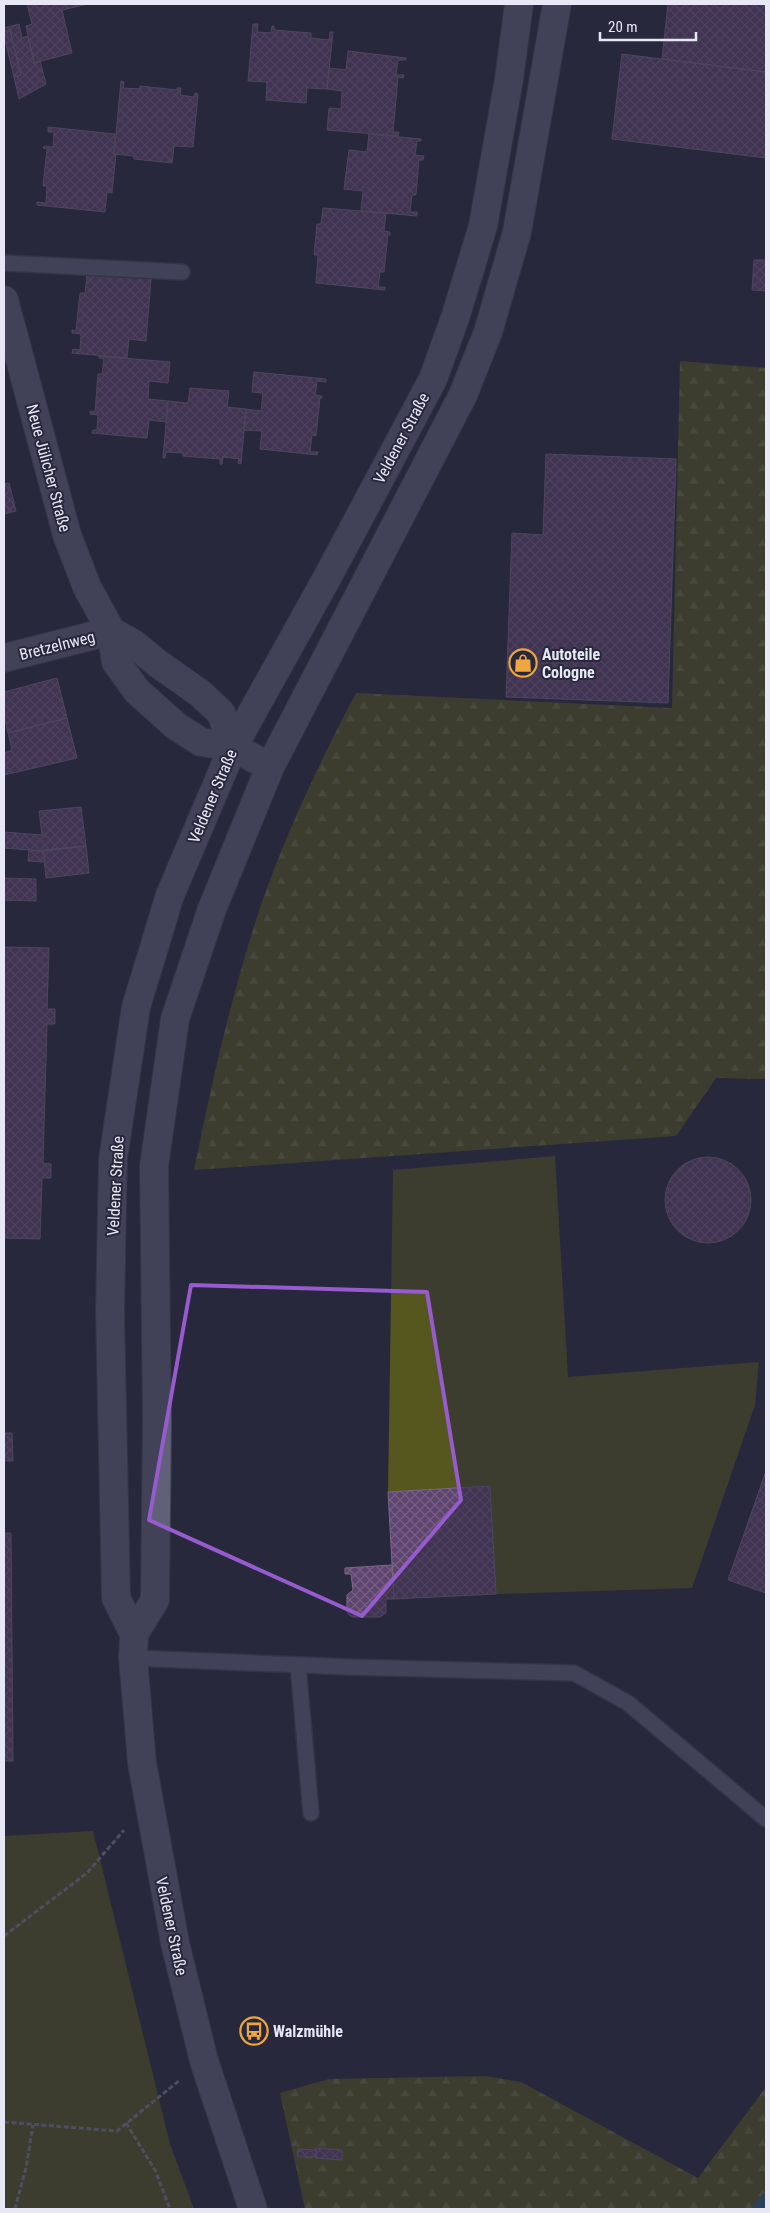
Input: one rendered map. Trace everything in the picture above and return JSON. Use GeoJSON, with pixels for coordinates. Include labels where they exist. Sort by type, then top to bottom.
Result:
{"type":"FeatureCollection","features":[{"type":"Feature","properties":{"kind":"street","name":"Veldener Straße"},"geometry":{"type":"LineString","coordinates":[[253,2209],[204,2061],[175,1943],[142,1763],[134,1646],[116,1598],[110,1311],[113,1159],[136,1007],[170,896],[233,747],[327,578],[433,379],[455,318],[483,226],[509,79],[519,4]]}},
{"type":"Feature","properties":{"kind":"street"},"geometry":{"type":"LineString","coordinates":[[134,1646],[155,1600],[157,1419],[154,1166],[176,1019],[212,909],[270,767],[463,396],[488,332],[516,232],[557,4]]}},
{"type":"Feature","properties":{"kind":"street","name":"Neue Jülicher Straße"},"geometry":{"type":"LineString","coordinates":[[4,300],[67,535],[87,587],[111,631],[116,662],[137,691],[176,726],[200,742],[233,747],[270,767]]}},
{"type":"Feature","properties":{"kind":"street"},"geometry":{"type":"LineString","coordinates":[[111,631],[134,644],[201,694],[221,713],[233,747]]}},
{"type":"Feature","properties":{"kind":"street","name":"Bretzelnweg"},"geometry":{"type":"LineString","coordinates":[[4,658],[111,631]]}},
{"type":"Feature","properties":{"kind":"lane"},"geometry":{"type":"LineString","coordinates":[[4,263],[182,272]]}},
{"type":"Feature","properties":{"kind":"lane"},"geometry":{"type":"LineString","coordinates":[[134,1646],[298,1665],[574,1673],[628,1703],[766,1819]]}},
{"type":"Feature","properties":{"kind":"lane"},"geometry":{"type":"LineString","coordinates":[[298,1665],[311,1813]]}},
{"type":"Feature","properties":{"kind":"path"},"geometry":{"type":"LineString","coordinates":[[4,1936],[86,1873],[148,1804]]}},
{"type":"Feature","properties":{"kind":"path"},"geometry":{"type":"LineString","coordinates":[[4,2122],[34,2126],[117,2131],[204,2061]]}},
{"type":"Feature","properties":{"kind":"path"},"geometry":{"type":"LineString","coordinates":[[126,2123],[155,2170],[170,2209]]}},
{"type":"Feature","properties":{"kind":"path"},"geometry":{"type":"LineString","coordinates":[[14,2209],[26,2168],[34,2126]]}},
{"type":"Feature","properties":{"kind":"highlighted area"},"geometry":{"type":"Polygon","coordinates":[[[191,1285],[427,1292],[461,1500],[362,1616],[149,1520],[191,1285]]]}},
{"type":"Feature","properties":{"kind":"green space"},"geometry":{"type":"Polygon","coordinates":[[[680,361],[766,368],[766,1079],[716,1078],[676,1136],[194,1170],[223,1037],[261,905],[304,797],[356,693],[672,708],[680,361]]]}},
{"type":"Feature","properties":{"kind":"green space"},"geometry":{"type":"Polygon","coordinates":[[[555,1156],[568,1377],[759,1362],[755,1405],[692,1588],[496,1594],[490,1486],[388,1492],[393,1170],[555,1156]]]}},
{"type":"Feature","properties":{"kind":"green space"},"geometry":{"type":"Polygon","coordinates":[[[93,1831],[170,2144],[194,2209],[4,2209],[4,1836],[93,1831]]]}},
{"type":"Feature","properties":{"kind":"green space"},"geometry":{"type":"Polygon","coordinates":[[[485,2076],[521,2082],[698,2178],[766,2087],[766,2209],[305,2209],[280,2093],[329,2079],[485,2076]]]}},
{"type":"Feature","properties":{"kind":"building"},"geometry":{"type":"Polygon","coordinates":[[[27,4],[88,4],[62,10],[72,53],[34,63],[26,26],[32,24],[27,4]]]}},
{"type":"Feature","properties":{"kind":"building"},"geometry":{"type":"Polygon","coordinates":[[[668,4],[766,4],[766,72],[662,59],[668,4]]]}},
{"type":"Feature","properties":{"kind":"building"},"geometry":{"type":"Polygon","coordinates":[[[19,24],[22,38],[28,36],[34,63],[40,61],[46,84],[19,99],[14,77],[21,75],[10,30],[4,32],[4,28],[19,24]]]}},
{"type":"Feature","properties":{"kind":"building"},"geometry":{"type":"Polygon","coordinates":[[[253,24],[258,24],[257,32],[271,33],[272,26],[274,26],[274,30],[311,33],[311,38],[329,40],[330,32],[333,32],[327,89],[307,88],[306,103],[266,100],[267,82],[248,81],[253,24]]]}},
{"type":"Feature","properties":{"kind":"building"},"geometry":{"type":"Polygon","coordinates":[[[10,30],[21,75],[14,77],[4,36],[4,32],[10,30]]]}},
{"type":"Feature","properties":{"kind":"building"},"geometry":{"type":"Polygon","coordinates":[[[348,51],[406,58],[406,60],[398,60],[396,75],[404,75],[403,78],[398,77],[393,132],[399,132],[398,136],[327,130],[329,108],[341,109],[342,91],[327,89],[329,68],[346,70],[348,51]]]}},
{"type":"Feature","properties":{"kind":"building"},"geometry":{"type":"Polygon","coordinates":[[[622,54],[766,72],[766,158],[612,139],[622,54]]]}},
{"type":"Feature","properties":{"kind":"building"},"geometry":{"type":"Polygon","coordinates":[[[121,81],[124,82],[123,88],[140,89],[140,86],[177,90],[177,88],[181,88],[180,95],[194,97],[195,93],[198,94],[193,147],[174,146],[172,163],[134,159],[134,156],[114,154],[121,81]]]}},
{"type":"Feature","properties":{"kind":"building"},"geometry":{"type":"Polygon","coordinates":[[[48,127],[115,134],[114,154],[116,154],[112,193],[107,192],[105,212],[37,205],[37,202],[46,203],[47,186],[43,186],[47,149],[43,148],[44,146],[53,147],[54,132],[48,132],[48,127]]]}},
{"type":"Feature","properties":{"kind":"building"},"geometry":{"type":"Polygon","coordinates":[[[369,134],[421,139],[421,141],[417,141],[415,155],[424,156],[423,160],[419,160],[416,195],[412,195],[410,212],[417,212],[417,216],[361,211],[363,191],[344,189],[349,150],[367,152],[369,134]]]}},
{"type":"Feature","properties":{"kind":"building"},"geometry":{"type":"Polygon","coordinates":[[[323,208],[386,213],[384,231],[390,232],[390,235],[388,235],[384,272],[380,272],[378,287],[385,287],[385,290],[316,283],[318,255],[314,255],[317,224],[321,224],[323,208]]]}},
{"type":"Feature","properties":{"kind":"building"},"geometry":{"type":"Polygon","coordinates":[[[754,260],[766,260],[766,291],[752,290],[754,260]]]}},
{"type":"Feature","properties":{"kind":"building"},"geometry":{"type":"Polygon","coordinates":[[[79,272],[151,279],[146,341],[129,339],[127,358],[72,353],[73,349],[80,350],[81,334],[72,333],[72,330],[76,331],[80,293],[85,293],[87,276],[78,275],[79,272]]]}},
{"type":"Feature","properties":{"kind":"building"},"geometry":{"type":"Polygon","coordinates":[[[99,356],[170,362],[168,383],[149,381],[148,399],[168,401],[166,422],[149,420],[147,438],[92,433],[93,430],[97,430],[98,415],[90,414],[90,411],[95,412],[98,374],[102,374],[104,359],[99,358],[99,356]]]}},
{"type":"Feature","properties":{"kind":"building"},"geometry":{"type":"Polygon","coordinates":[[[254,372],[326,379],[326,382],[317,381],[315,395],[322,396],[320,398],[316,436],[312,435],[310,452],[318,452],[317,455],[260,449],[262,431],[244,430],[246,409],[261,411],[263,393],[252,392],[254,372]]]}},
{"type":"Feature","properties":{"kind":"building"},"geometry":{"type":"Polygon","coordinates":[[[190,388],[229,391],[227,407],[246,409],[241,464],[238,463],[239,459],[223,457],[222,464],[220,464],[220,459],[183,456],[183,453],[166,452],[165,458],[163,458],[168,401],[188,403],[190,388]]]}},
{"type":"Feature","properties":{"kind":"building"},"geometry":{"type":"Polygon","coordinates":[[[546,454],[676,459],[668,703],[506,697],[512,533],[543,535],[546,454]]]}},
{"type":"Feature","properties":{"kind":"building"},"geometry":{"type":"Polygon","coordinates":[[[9,483],[16,511],[4,514],[4,484],[9,483]]]}},
{"type":"Feature","properties":{"kind":"building"},"geometry":{"type":"Polygon","coordinates":[[[57,678],[67,718],[8,733],[4,715],[4,692],[57,678]]]}},
{"type":"Feature","properties":{"kind":"building"},"geometry":{"type":"Polygon","coordinates":[[[67,718],[77,758],[4,775],[4,753],[12,750],[8,733],[67,718]]]}},
{"type":"Feature","properties":{"kind":"building"},"geometry":{"type":"Polygon","coordinates":[[[81,807],[86,846],[43,851],[4,848],[4,832],[42,835],[39,811],[81,807]]]}},
{"type":"Feature","properties":{"kind":"building"},"geometry":{"type":"Polygon","coordinates":[[[86,846],[89,873],[46,878],[43,850],[86,846]]]}},
{"type":"Feature","properties":{"kind":"building"},"geometry":{"type":"Polygon","coordinates":[[[29,850],[43,851],[45,862],[28,861],[29,850]]]}},
{"type":"Feature","properties":{"kind":"building"},"geometry":{"type":"Polygon","coordinates":[[[4,878],[36,879],[36,901],[4,900],[4,878]]]}},
{"type":"Feature","properties":{"kind":"building"},"geometry":{"type":"Polygon","coordinates":[[[4,947],[49,948],[47,1009],[55,1009],[55,1024],[47,1024],[43,1163],[51,1164],[51,1178],[42,1178],[40,1239],[4,1238],[4,947]]]}},
{"type":"Feature","properties":{"kind":"building"},"geometry":{"type":"Polygon","coordinates":[[[708,1157],[724,1161],[738,1170],[747,1184],[751,1200],[747,1216],[738,1230],[724,1239],[708,1243],[692,1239],[678,1230],[669,1216],[665,1200],[669,1184],[678,1170],[692,1161],[708,1157]]]}},
{"type":"Feature","properties":{"kind":"building"},"geometry":{"type":"Polygon","coordinates":[[[4,1433],[12,1433],[13,1461],[4,1461],[4,1433]]]}},
{"type":"Feature","properties":{"kind":"building"},"geometry":{"type":"Polygon","coordinates":[[[766,1471],[766,1593],[728,1580],[766,1471]]]}},
{"type":"Feature","properties":{"kind":"building"},"geometry":{"type":"Polygon","coordinates":[[[490,1486],[496,1594],[394,1599],[388,1492],[490,1486]]]}},
{"type":"Feature","properties":{"kind":"building"},"geometry":{"type":"Polygon","coordinates":[[[4,1533],[11,1533],[13,1761],[4,1761],[4,1533]]]}},
{"type":"Feature","properties":{"kind":"building"},"geometry":{"type":"Polygon","coordinates":[[[392,1565],[394,1599],[386,1599],[386,1613],[380,1617],[353,1617],[349,1615],[347,1611],[347,1595],[353,1590],[351,1574],[345,1574],[345,1568],[392,1565]]]}},
{"type":"Feature","properties":{"kind":"building"},"geometry":{"type":"Polygon","coordinates":[[[316,2148],[342,2150],[342,2160],[316,2158],[316,2148]]]}},
{"type":"Feature","properties":{"kind":"building"},"geometry":{"type":"Polygon","coordinates":[[[298,2149],[316,2150],[316,2157],[297,2156],[298,2149]]]}},
{"type":"Feature","properties":{"kind":"waterway"},"geometry":{"type":"LineString","coordinates":[[757,2209],[766,2198]]}},
{"type":"Feature","properties":{"kind":"place","name":"Autoteile Cologne"},"geometry":{"type":"Point","coordinates":[523,663]}},
{"type":"Feature","properties":{"kind":"place","name":"Walzmühle"},"geometry":{"type":"Point","coordinates":[254,2031]}}]}
